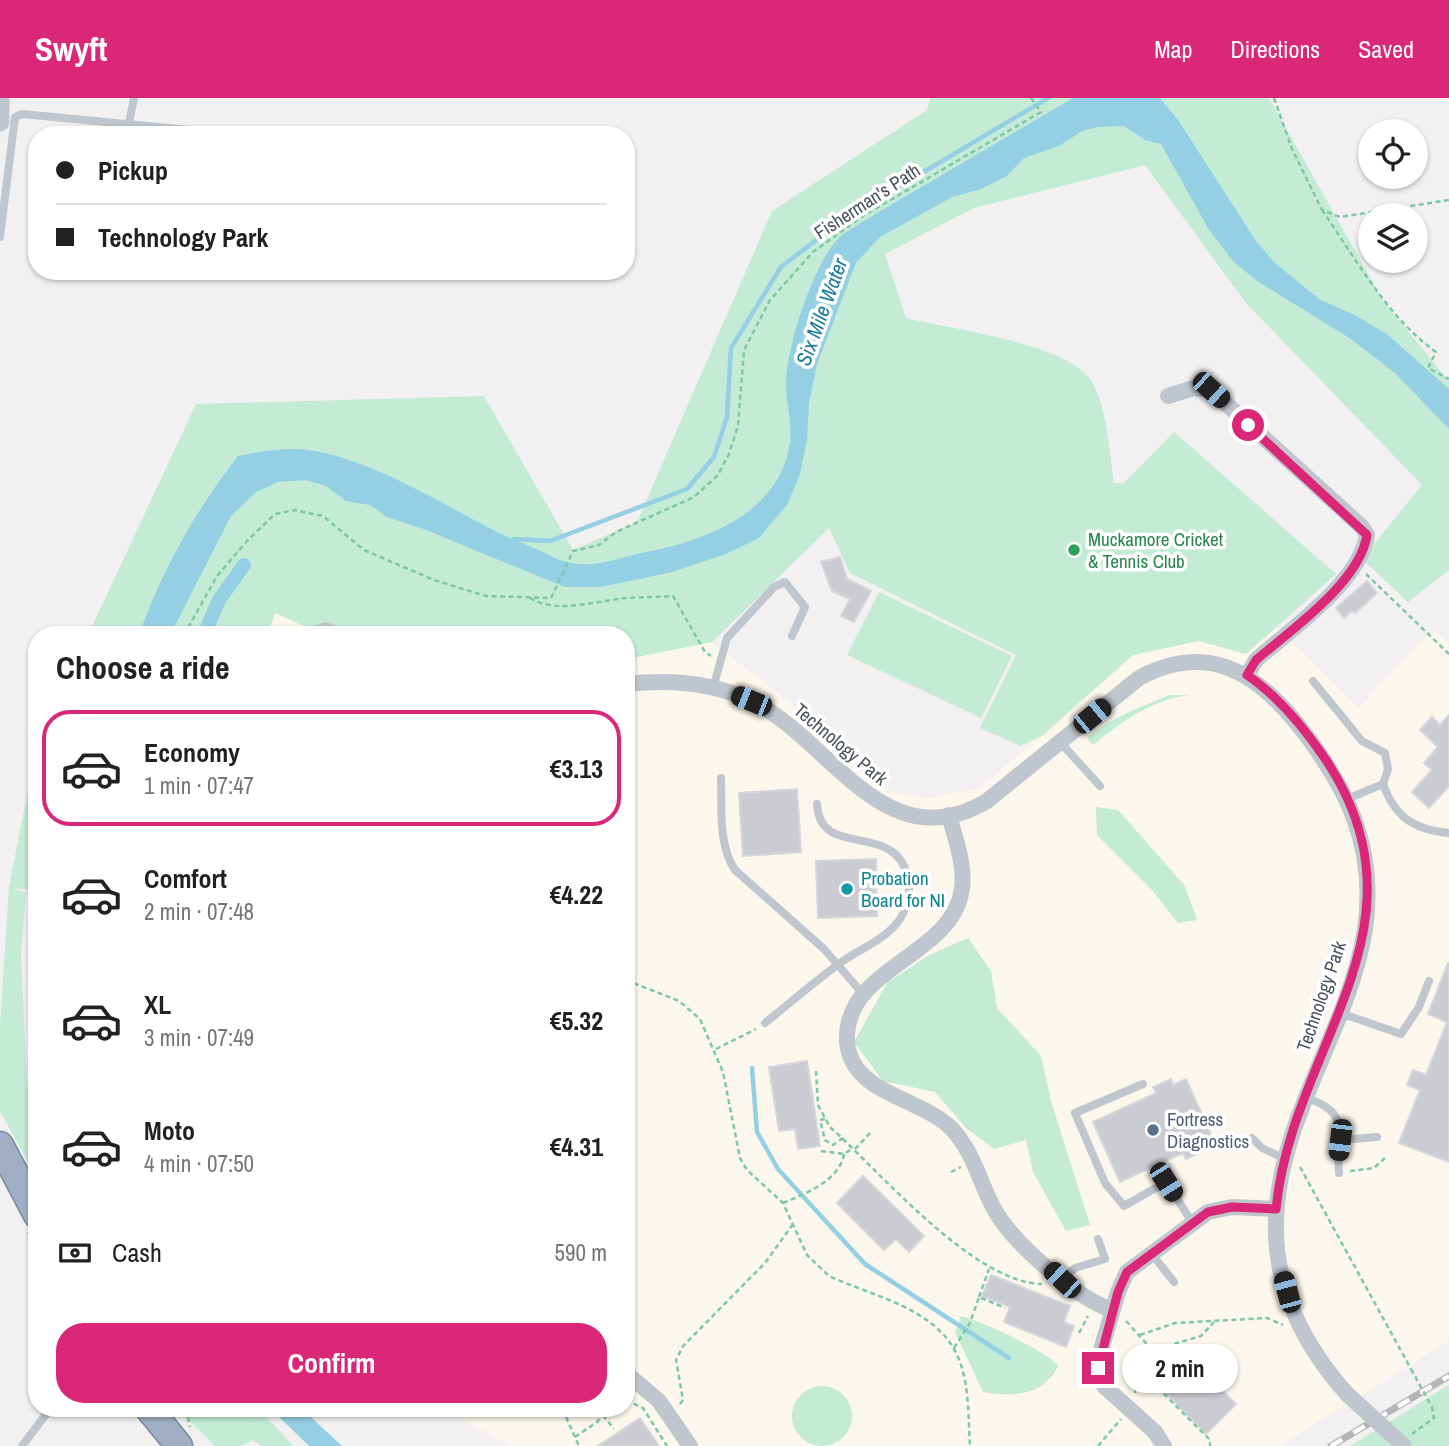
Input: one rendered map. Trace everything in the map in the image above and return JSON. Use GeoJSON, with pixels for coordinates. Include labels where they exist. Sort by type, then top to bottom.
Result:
{"type":"FeatureCollection","features":[{"type":"Feature","properties":{"kind":"highway"},"geometry":{"type":"LineString","coordinates":[[0,1145],[28,1198]]}},
{"type":"Feature","properties":{"kind":"highway"},"geometry":{"type":"LineString","coordinates":[[155,1417],[179,1446]]}},
{"type":"Feature","properties":{"kind":"street"},"geometry":{"type":"LineString","coordinates":[[0,100],[0,122]]}},
{"type":"Feature","properties":{"kind":"street"},"geometry":{"type":"LineString","coordinates":[[1168,396],[1194,388],[1211,390],[1362,527],[1367,535],[1365,545],[1340,586],[1256,660],[1247,675]]}},
{"type":"Feature","properties":{"kind":"street","name":"Technology Park"},"geometry":{"type":"LineString","coordinates":[[635,684],[678,682],[713,688],[751,701],[793,727],[858,788],[889,809],[922,817],[950,815],[987,801],[1139,678],[1168,666],[1212,663],[1247,675],[1274,696],[1317,747],[1347,799],[1364,853],[1367,910],[1359,955],[1285,1159],[1276,1209],[1282,1275],[1303,1334],[1347,1394],[1404,1443]]}},
{"type":"Feature","properties":{"kind":"street"},"geometry":{"type":"LineString","coordinates":[[950,815],[962,866],[962,890],[958,904],[943,928],[864,995],[852,1014],[847,1033],[853,1064],[869,1081],[931,1113],[948,1126],[966,1145],[991,1202],[1004,1223],[1062,1280],[1093,1303],[1112,1310]]}},
{"type":"Feature","properties":{"kind":"street"},"geometry":{"type":"LineString","coordinates":[[1164,1446],[1155,1432],[1104,1386],[1099,1377],[1099,1357],[1123,1279],[1151,1253],[1192,1222],[1222,1208],[1276,1209]]}},
{"type":"Feature","properties":{"kind":"street"},"geometry":{"type":"LineString","coordinates":[[635,1381],[659,1401],[690,1446]]}},
{"type":"Feature","properties":{"kind":"lane"},"geometry":{"type":"LineString","coordinates":[[129,122],[134,98]]}},
{"type":"Feature","properties":{"kind":"lane"},"geometry":{"type":"LineString","coordinates":[[0,237],[15,117],[22,114],[163,126]]}},
{"type":"Feature","properties":{"kind":"lane"},"geometry":{"type":"LineString","coordinates":[[713,688],[727,638],[774,587],[786,582],[805,607],[792,636]]}},
{"type":"Feature","properties":{"kind":"lane"},"geometry":{"type":"LineString","coordinates":[[1313,681],[1362,741],[1385,753],[1388,769],[1383,784],[1390,803],[1402,816],[1425,831],[1449,833]]}},
{"type":"Feature","properties":{"kind":"lane"},"geometry":{"type":"LineString","coordinates":[[1060,742],[1100,786]]}},
{"type":"Feature","properties":{"kind":"lane"},"geometry":{"type":"LineString","coordinates":[[720,778],[724,838],[729,862],[752,889],[839,964],[864,995]]}},
{"type":"Feature","properties":{"kind":"lane"},"geometry":{"type":"LineString","coordinates":[[1347,799],[1383,784]]}},
{"type":"Feature","properties":{"kind":"lane"},"geometry":{"type":"LineString","coordinates":[[765,1023],[839,964],[895,926],[907,901],[908,878],[901,860],[887,847],[874,841],[844,838],[829,830],[819,819],[817,804]]}},
{"type":"Feature","properties":{"kind":"lane"},"geometry":{"type":"LineString","coordinates":[[1338,1017],[1349,1016],[1401,1034],[1419,1007],[1429,981]]}},
{"type":"Feature","properties":{"kind":"lane"},"geometry":{"type":"LineString","coordinates":[[1143,1084],[1075,1113],[1105,1183],[1125,1206],[1166,1182],[1192,1222]]}},
{"type":"Feature","properties":{"kind":"lane"},"geometry":{"type":"LineString","coordinates":[[1307,1098],[1335,1113],[1341,1127],[1339,1173]]}},
{"type":"Feature","properties":{"kind":"lane"},"geometry":{"type":"LineString","coordinates":[[1340,1140],[1377,1137]]}},
{"type":"Feature","properties":{"kind":"lane"},"geometry":{"type":"LineString","coordinates":[[1252,1138],[1262,1148],[1285,1159]]}},
{"type":"Feature","properties":{"kind":"lane"},"geometry":{"type":"LineString","coordinates":[[1062,1280],[1075,1268],[1105,1259],[1098,1240]]}},
{"type":"Feature","properties":{"kind":"lane"},"geometry":{"type":"LineString","coordinates":[[1151,1253],[1174,1282]]}},
{"type":"Feature","properties":{"kind":"lane"},"geometry":{"type":"LineString","coordinates":[[22,1446],[44,1417]]}},
{"type":"Feature","properties":{"kind":"path","name":"Fisherman's Path"},"geometry":{"type":"LineString","coordinates":[[189,626],[217,576],[247,541],[275,514],[295,510],[323,516],[364,550],[434,580],[486,596],[551,598],[573,551],[599,545],[616,532],[694,498],[718,475],[738,426],[744,350],[770,300],[813,252],[863,216],[1041,112],[1031,98]]}},
{"type":"Feature","properties":{"kind":"path"},"geometry":{"type":"LineString","coordinates":[[1273,98],[1292,149],[1322,211],[1387,302],[1417,338],[1436,352],[1428,368],[1449,379]]}},
{"type":"Feature","properties":{"kind":"path"},"geometry":{"type":"LineString","coordinates":[[1322,211],[1340,218],[1449,201]]}},
{"type":"Feature","properties":{"kind":"path"},"geometry":{"type":"LineString","coordinates":[[1354,564],[1449,654]]}},
{"type":"Feature","properties":{"kind":"path"},"geometry":{"type":"LineString","coordinates":[[528,596],[540,604],[673,596],[705,652],[719,661]]}},
{"type":"Feature","properties":{"kind":"path"},"geometry":{"type":"LineString","coordinates":[[635,984],[679,1001],[692,1010],[716,1049],[740,1158],[747,1170],[783,1203],[807,1255],[829,1276],[921,1317],[935,1326],[954,1348],[965,1382],[970,1446]]}},
{"type":"Feature","properties":{"kind":"path"},"geometry":{"type":"LineString","coordinates":[[716,1049],[740,1039],[765,1023]]}},
{"type":"Feature","properties":{"kind":"path"},"geometry":{"type":"LineString","coordinates":[[817,1071],[818,1105],[825,1119],[963,1252],[989,1269],[1038,1284],[1062,1280]]}},
{"type":"Feature","properties":{"kind":"path"},"geometry":{"type":"LineString","coordinates":[[825,1119],[820,1120],[825,1140],[832,1145],[843,1138]]}},
{"type":"Feature","properties":{"kind":"path"},"geometry":{"type":"LineString","coordinates":[[821,1152],[844,1154],[854,1149],[872,1131]]}},
{"type":"Feature","properties":{"kind":"path"},"geometry":{"type":"LineString","coordinates":[[783,1203],[810,1191],[839,1166],[844,1154]]}},
{"type":"Feature","properties":{"kind":"path"},"geometry":{"type":"LineString","coordinates":[[1339,1173],[1374,1168],[1385,1158]]}},
{"type":"Feature","properties":{"kind":"path"},"geometry":{"type":"LineString","coordinates":[[1285,1159],[1299,1166],[1433,1407],[1434,1418],[1404,1443]]}},
{"type":"Feature","properties":{"kind":"path"},"geometry":{"type":"LineString","coordinates":[[675,1409],[683,1400],[676,1360],[683,1346],[765,1263],[793,1224]]}},
{"type":"Feature","properties":{"kind":"path"},"geometry":{"type":"LineString","coordinates":[[954,1348],[970,1323],[989,1269]]}},
{"type":"Feature","properties":{"kind":"path"},"geometry":{"type":"LineString","coordinates":[[979,1297],[1005,1308]]}},
{"type":"Feature","properties":{"kind":"path"},"geometry":{"type":"LineString","coordinates":[[1079,1333],[1093,1303]]}},
{"type":"Feature","properties":{"kind":"path"},"geometry":{"type":"LineString","coordinates":[[1140,1335],[1175,1323],[1267,1318],[1303,1334]]}},
{"type":"Feature","properties":{"kind":"path"},"geometry":{"type":"LineString","coordinates":[[1126,1321],[1156,1354]]}},
{"type":"Feature","properties":{"kind":"path"},"geometry":{"type":"LineString","coordinates":[[1098,1446],[1135,1403],[1136,1376],[1156,1354],[1164,1347],[1201,1336],[1214,1322]]}},
{"type":"Feature","properties":{"kind":"path"},"geometry":{"type":"LineString","coordinates":[[1142,1370],[1208,1437],[1210,1446]]}},
{"type":"Feature","properties":{"kind":"path"},"geometry":{"type":"LineString","coordinates":[[635,1404],[643,1408],[667,1446]]}},
{"type":"Feature","properties":{"kind":"path"},"geometry":{"type":"LineString","coordinates":[[566,1417],[579,1446]]}},
{"type":"Feature","properties":{"kind":"path"},"geometry":{"type":"LineString","coordinates":[[575,1437],[600,1417]]}},
{"type":"Feature","properties":{"kind":"path"},"geometry":{"type":"LineString","coordinates":[[605,1417],[614,1429]]}},
{"type":"Feature","properties":{"kind":"shaded area"},"geometry":{"type":"Polygon","coordinates":[[[275,612],[305,626],[270,626],[275,612]]]}},
{"type":"Feature","properties":{"kind":"shaded area"},"geometry":{"type":"Polygon","coordinates":[[[1277,627],[1358,708],[1434,629],[1449,644],[1449,1341],[1279,1446],[513,1446],[457,1417],[635,1417],[635,657],[712,642],[798,709],[847,758],[891,792],[928,798],[980,788],[1133,655],[1198,641],[1246,654],[1277,627]]]}},
{"type":"Feature","properties":{"kind":"green space"},"geometry":{"type":"Polygon","coordinates":[[[930,98],[1269,98],[1358,256],[1358,273],[1368,273],[1384,302],[1449,381],[1449,570],[1408,602],[1362,559],[1422,485],[1246,303],[1145,165],[974,208],[885,254],[906,318],[1027,345],[1051,353],[1086,374],[1093,383],[1103,410],[1114,483],[1124,483],[1174,432],[1336,574],[1246,654],[1198,641],[1133,655],[1042,736],[1020,746],[980,728],[1016,655],[850,573],[829,528],[712,642],[635,657],[635,626],[304,626],[275,613],[270,626],[92,626],[196,404],[484,396],[573,550],[637,522],[772,211],[927,110],[930,98]]]}},
{"type":"Feature","properties":{"kind":"green space"},"geometry":{"type":"Polygon","coordinates":[[[879,592],[1012,656],[981,718],[847,655],[879,592]]]}},
{"type":"Feature","properties":{"kind":"green space"},"geometry":{"type":"Polygon","coordinates":[[[1169,695],[1195,695],[1181,696],[1154,705],[1127,720],[1093,745],[1087,738],[1116,719],[1169,695]]]}},
{"type":"Feature","properties":{"kind":"green space"},"geometry":{"type":"Polygon","coordinates":[[[28,791],[28,890],[14,888],[26,893],[21,954],[28,1088],[28,1162],[0,1111],[0,1025],[9,887],[28,791]]]}},
{"type":"Feature","properties":{"kind":"green space"},"geometry":{"type":"Polygon","coordinates":[[[1096,807],[1118,810],[1185,886],[1197,920],[1178,923],[1152,890],[1097,835],[1096,807]]]}},
{"type":"Feature","properties":{"kind":"green space"},"geometry":{"type":"Polygon","coordinates":[[[968,938],[991,971],[997,1008],[1041,1056],[1051,1101],[1090,1225],[1066,1231],[1033,1172],[1026,1140],[994,1149],[966,1128],[935,1092],[883,1081],[854,1042],[887,983],[929,955],[968,938]]]}},
{"type":"Feature","properties":{"kind":"green space"},"geometry":{"type":"Polygon","coordinates":[[[961,1316],[1041,1352],[1058,1366],[1052,1376],[1036,1389],[1016,1394],[983,1392],[955,1332],[961,1316]]]}},
{"type":"Feature","properties":{"kind":"green space"},"geometry":{"type":"Polygon","coordinates":[[[1449,1385],[1449,1446],[1350,1446],[1449,1385]]]}},
{"type":"Feature","properties":{"kind":"green space"},"geometry":{"type":"Polygon","coordinates":[[[822,1386],[843,1395],[852,1416],[843,1437],[822,1446],[801,1437],[792,1416],[801,1395],[822,1386]]]}},
{"type":"Feature","properties":{"kind":"green space"},"geometry":{"type":"Polygon","coordinates":[[[185,1417],[266,1417],[294,1446],[262,1446],[253,1440],[241,1446],[215,1446],[185,1417]]]}},
{"type":"Feature","properties":{"kind":"water","name":"Six Mile Water"},"geometry":{"type":"Polygon","coordinates":[[[1073,98],[1160,98],[1178,120],[1256,241],[1275,263],[1319,299],[1357,316],[1388,335],[1449,389],[1449,429],[1395,373],[1351,339],[1257,281],[1233,261],[1209,230],[1161,144],[1145,140],[1124,126],[1098,127],[1082,131],[1059,146],[1024,158],[1007,176],[981,189],[952,197],[880,237],[856,263],[817,364],[800,474],[787,505],[759,538],[726,554],[672,572],[601,587],[565,587],[421,528],[387,517],[370,505],[346,501],[326,486],[305,480],[278,482],[256,492],[231,516],[175,626],[142,626],[169,564],[194,519],[238,456],[296,449],[345,459],[398,480],[502,534],[562,561],[575,564],[600,563],[674,546],[740,518],[773,486],[784,466],[790,442],[787,373],[795,333],[809,290],[837,240],[862,222],[1073,98]]]}},
{"type":"Feature","properties":{"kind":"water"},"geometry":{"type":"Polygon","coordinates":[[[279,1417],[311,1417],[342,1446],[309,1446],[279,1417]]]}},
{"type":"Feature","properties":{"kind":"building"},"geometry":{"type":"Polygon","coordinates":[[[840,557],[847,579],[871,591],[854,622],[841,616],[850,599],[832,591],[821,562],[840,557]]]}},
{"type":"Feature","properties":{"kind":"building"},"geometry":{"type":"Polygon","coordinates":[[[1367,581],[1377,593],[1355,613],[1352,611],[1344,618],[1336,608],[1367,581]]]}},
{"type":"Feature","properties":{"kind":"building"},"geometry":{"type":"Polygon","coordinates":[[[1449,715],[1449,786],[1429,808],[1412,792],[1432,770],[1424,763],[1438,747],[1420,730],[1432,717],[1440,725],[1449,715]]]}},
{"type":"Feature","properties":{"kind":"building"},"geometry":{"type":"Polygon","coordinates":[[[797,789],[801,852],[743,856],[739,793],[797,789]]]}},
{"type":"Feature","properties":{"kind":"building","name":"Probation Board for NI"},"geometry":{"type":"Polygon","coordinates":[[[876,859],[877,916],[818,918],[816,861],[876,859]]]}},
{"type":"Feature","properties":{"kind":"building"},"geometry":{"type":"Polygon","coordinates":[[[1448,963],[1449,1162],[1399,1143],[1420,1090],[1407,1085],[1413,1070],[1426,1075],[1447,1022],[1428,1014],[1448,963]]]}},
{"type":"Feature","properties":{"kind":"building"},"geometry":{"type":"Polygon","coordinates":[[[807,1061],[820,1146],[798,1149],[795,1129],[779,1131],[769,1067],[807,1061]]]}},
{"type":"Feature","properties":{"kind":"building","name":"Fortress Diagnostics"},"geometry":{"type":"Polygon","coordinates":[[[1171,1079],[1173,1085],[1186,1079],[1213,1139],[1203,1144],[1205,1150],[1186,1159],[1183,1153],[1120,1182],[1093,1122],[1156,1093],[1153,1087],[1171,1079]]]}},
{"type":"Feature","properties":{"kind":"building"},"geometry":{"type":"Polygon","coordinates":[[[863,1176],[924,1236],[909,1252],[896,1239],[884,1250],[837,1203],[863,1176]]]}},
{"type":"Feature","properties":{"kind":"building"},"geometry":{"type":"Polygon","coordinates":[[[991,1275],[1070,1306],[1064,1322],[1074,1326],[1066,1347],[1004,1322],[1010,1307],[982,1296],[991,1275]]]}},
{"type":"Feature","properties":{"kind":"building"},"geometry":{"type":"Polygon","coordinates":[[[1161,1355],[1176,1370],[1189,1357],[1236,1404],[1206,1434],[1145,1372],[1161,1355]]]}},
{"type":"Feature","properties":{"kind":"building"},"geometry":{"type":"Polygon","coordinates":[[[640,1418],[659,1446],[598,1446],[640,1418]]]}},
{"type":"Feature","properties":{"kind":"waterway"},"geometry":{"type":"LineString","coordinates":[[514,539],[550,541],[687,489],[714,457],[727,417],[731,348],[781,267],[841,221],[1048,98]]}},
{"type":"Feature","properties":{"kind":"waterway"},"geometry":{"type":"LineString","coordinates":[[208,626],[219,600],[244,565]]}},
{"type":"Feature","properties":{"kind":"waterway"},"geometry":{"type":"LineString","coordinates":[[752,1068],[757,1132],[778,1169],[865,1264],[1009,1358]]}},
{"type":"Feature","properties":{"kind":"railway"},"geometry":{"type":"LineString","coordinates":[[1331,1446],[1449,1376]]}},
{"type":"Feature","properties":{"kind":"place","name":"Muckamore Cricket & Tennis Club"},"geometry":{"type":"Point","coordinates":[1074,550]}},
{"type":"Feature","properties":{"kind":"place","name":"Probation Board for NI"},"geometry":{"type":"Point","coordinates":[847,889]}},
{"type":"Feature","properties":{"kind":"place","name":"Fortress Diagnostics"},"geometry":{"type":"Point","coordinates":[1153,1130]}},
{"type":"Feature","properties":{"kind":"route"},"geometry":{"type":"LineString","coordinates":[[1098,1368],[1118,1292],[1127,1272],[1208,1212],[1232,1207],[1276,1209],[1288,1147],[1348,990],[1365,928],[1367,872],[1359,832],[1347,799],[1317,747],[1280,703],[1247,675],[1256,660],[1340,586],[1365,545],[1367,535],[1362,527],[1248,425]]}}]}
